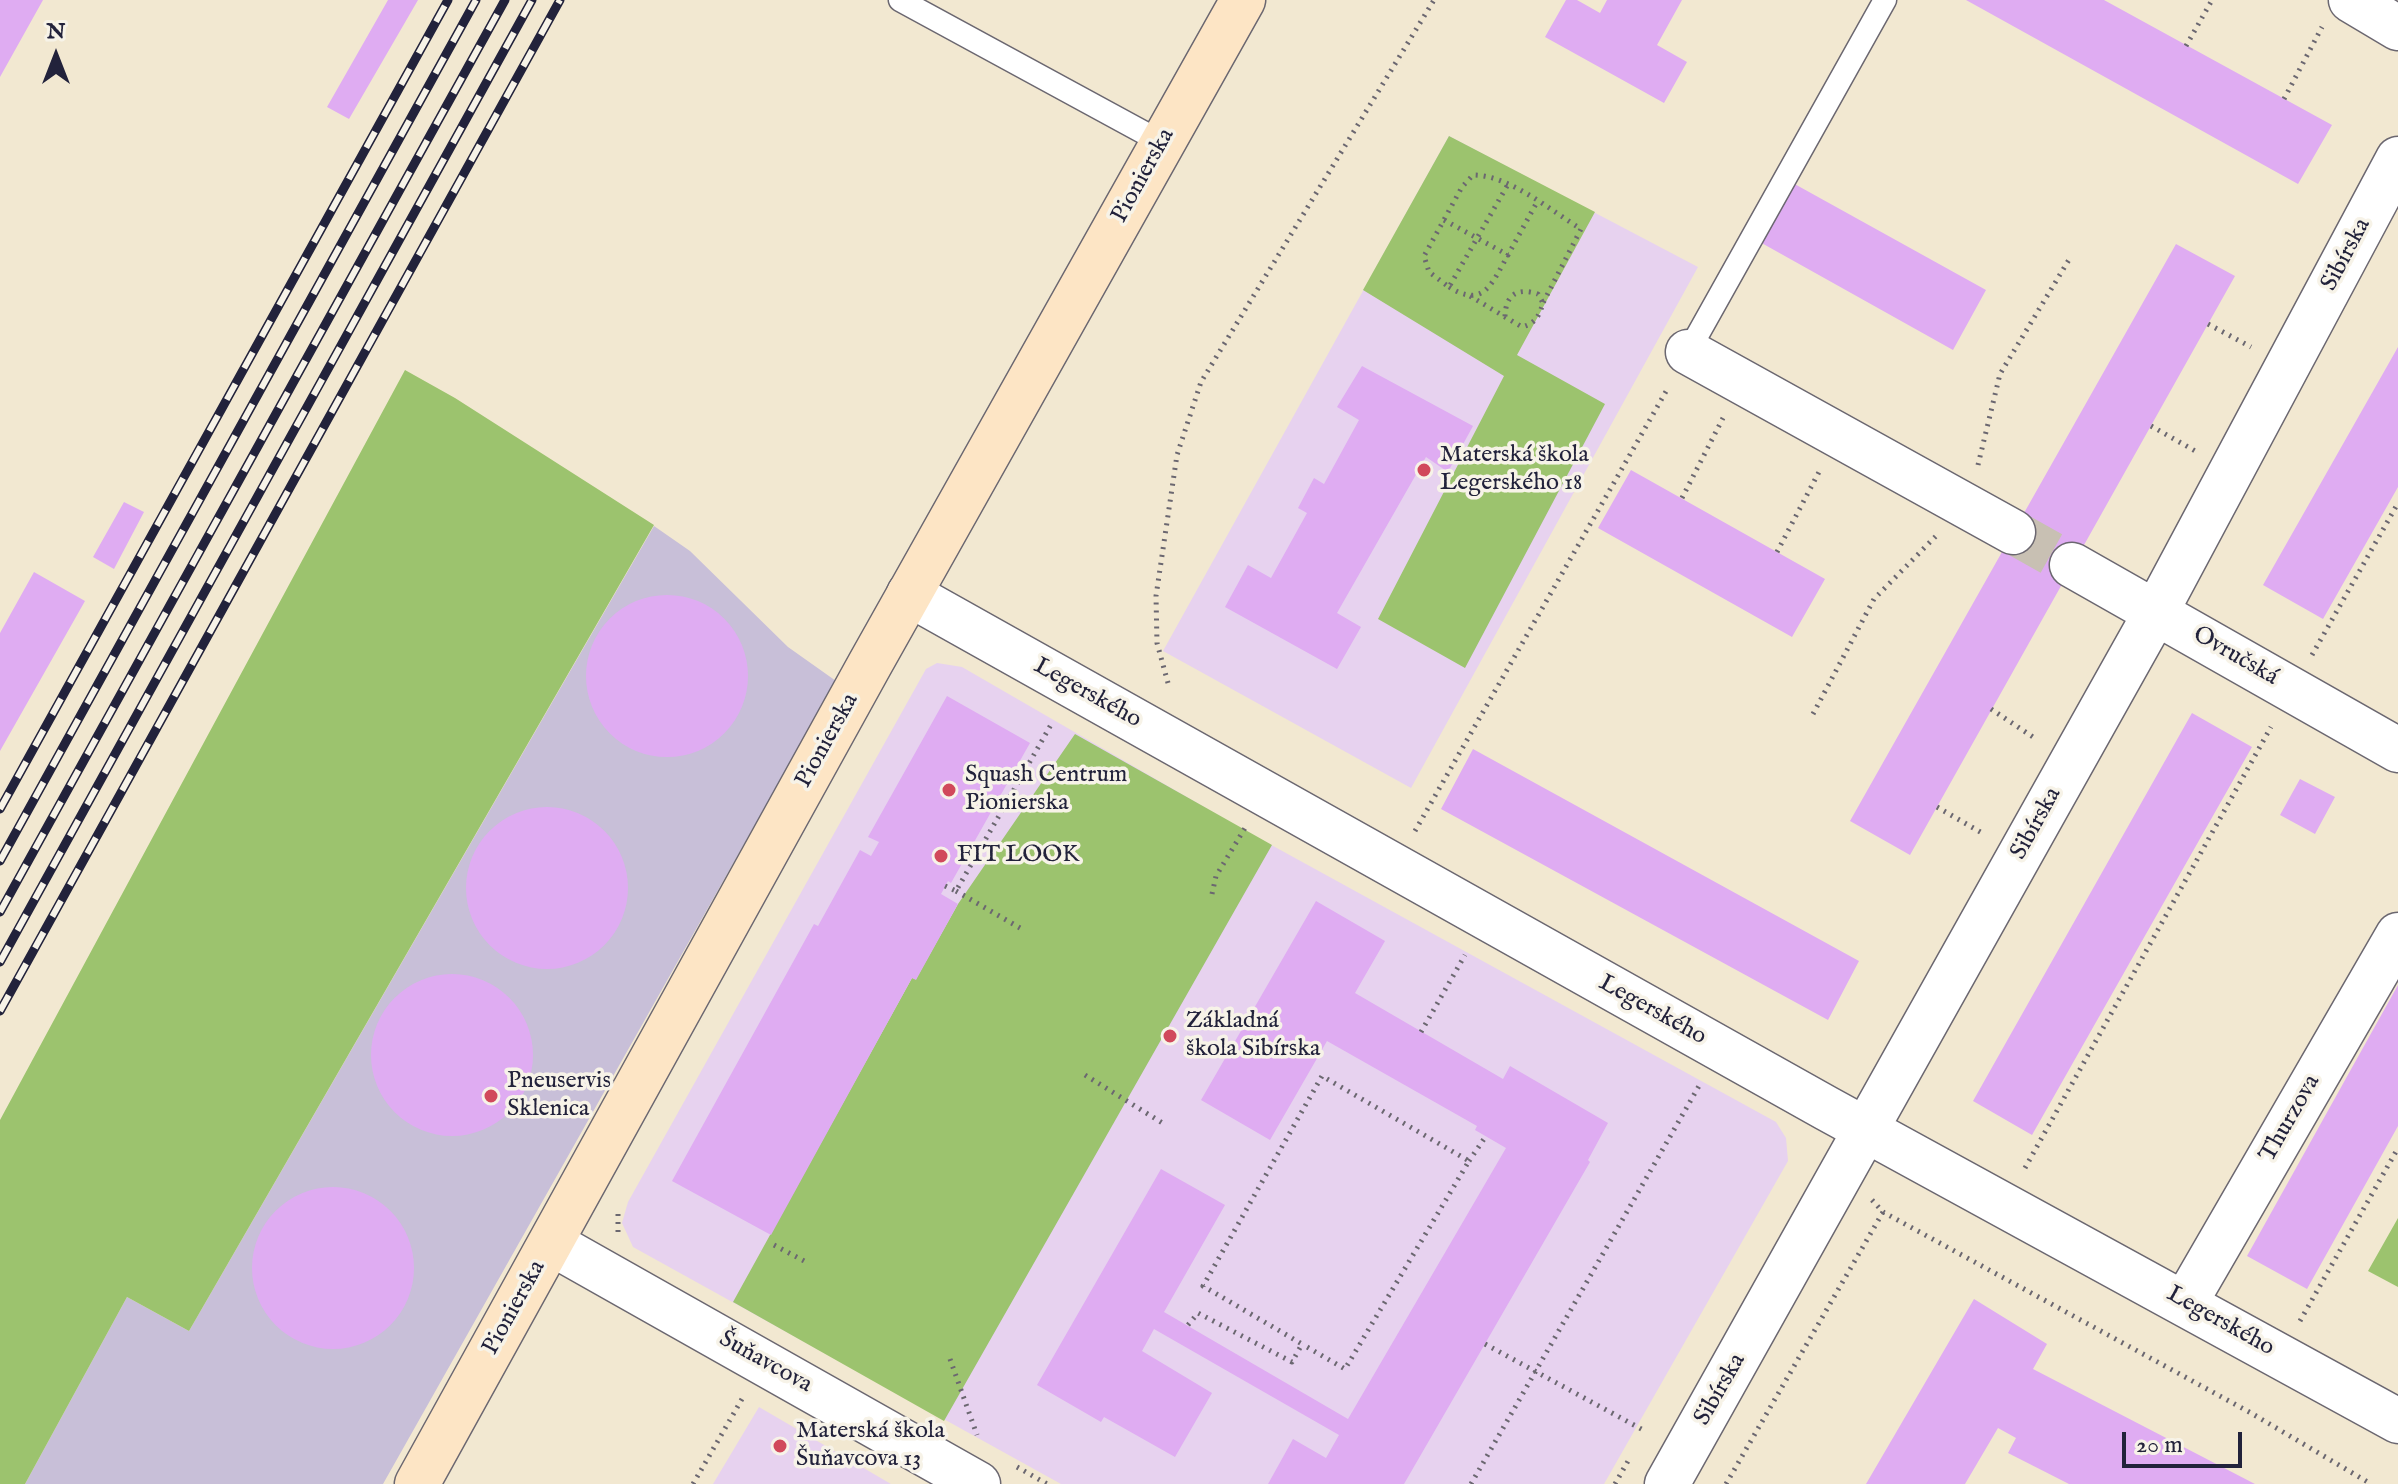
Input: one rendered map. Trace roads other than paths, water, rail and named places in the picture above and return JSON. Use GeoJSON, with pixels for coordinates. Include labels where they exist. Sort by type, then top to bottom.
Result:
{"type":"FeatureCollection","features":[{"type":"Feature","properties":{"kind":"street","name":"Pionierska"},"geometry":{"type":"LineString","coordinates":[[417,1484],[909,594],[1243,0]]}},
{"type":"Feature","properties":{"kind":"street"},"geometry":{"type":"LineString","coordinates":[[2340,8],[2398,28]]}},
{"type":"Feature","properties":{"kind":"street","name":"Sibírska"},"geometry":{"type":"LineString","coordinates":[[1667,1484],[1840,1181],[1864,1128],[2156,612],[2398,159]]}},
{"type":"Feature","properties":{"kind":"street"},"geometry":{"type":"LineString","coordinates":[[1688,352],[2013,532]]}},
{"type":"Feature","properties":{"kind":"street","name":"Ovručská"},"geometry":{"type":"LineString","coordinates":[[2072,565],[2398,750]]}},
{"type":"Feature","properties":{"kind":"street","name":"Legerského"},"geometry":{"type":"LineString","coordinates":[[909,594],[1864,1128],[2398,1421]]}},
{"type":"Feature","properties":{"kind":"street","name":"Thurzova"},"geometry":{"type":"LineString","coordinates":[[2185,1303],[2398,935]]}},
{"type":"Feature","properties":{"kind":"street","name":"Šuňavcova"},"geometry":{"type":"LineString","coordinates":[[551,1243],[978,1484]]}},
{"type":"Feature","properties":{"kind":"lane"},"geometry":{"type":"LineString","coordinates":[[900,0],[1163,143]]}},
{"type":"Feature","properties":{"kind":"lane"},"geometry":{"type":"LineString","coordinates":[[1688,352],[1885,0]]}},
{"type":"Feature","properties":{"kind":"tunnel"},"geometry":{"type":"LineString","coordinates":[[2013,532],[2072,565]]}},
{"type":"Feature","properties":{"kind":"railway"},"geometry":{"type":"LineString","coordinates":[[0,809],[448,0]]}},
{"type":"Feature","properties":{"kind":"railway"},"geometry":{"type":"LineString","coordinates":[[0,861],[476,0]]}},
{"type":"Feature","properties":{"kind":"railway"},"geometry":{"type":"LineString","coordinates":[[0,912],[505,0]]}},
{"type":"Feature","properties":{"kind":"railway"},"geometry":{"type":"LineString","coordinates":[[0,962],[532,0]]}},
{"type":"Feature","properties":{"kind":"railway"},"geometry":{"type":"LineString","coordinates":[[0,1011],[560,0]]}},
{"type":"Feature","properties":{"kind":"place","name":"Materská škola Legerského 18"},"geometry":{"type":"Point","coordinates":[1424,470]}},
{"type":"Feature","properties":{"kind":"place","name":"Squash Centrum Pionierska"},"geometry":{"type":"Point","coordinates":[949,790]}},
{"type":"Feature","properties":{"kind":"place","name":"FIT LOOK"},"geometry":{"type":"Point","coordinates":[941,856]}},
{"type":"Feature","properties":{"kind":"place","name":"Základná škola Sibírska"},"geometry":{"type":"Point","coordinates":[1170,1036]}},
{"type":"Feature","properties":{"kind":"place","name":"Pneuservis Sklenica"},"geometry":{"type":"Point","coordinates":[491,1096]}},
{"type":"Feature","properties":{"kind":"place","name":"Materská škola Šuňavcova 13"},"geometry":{"type":"Point","coordinates":[780,1446]}}]}
